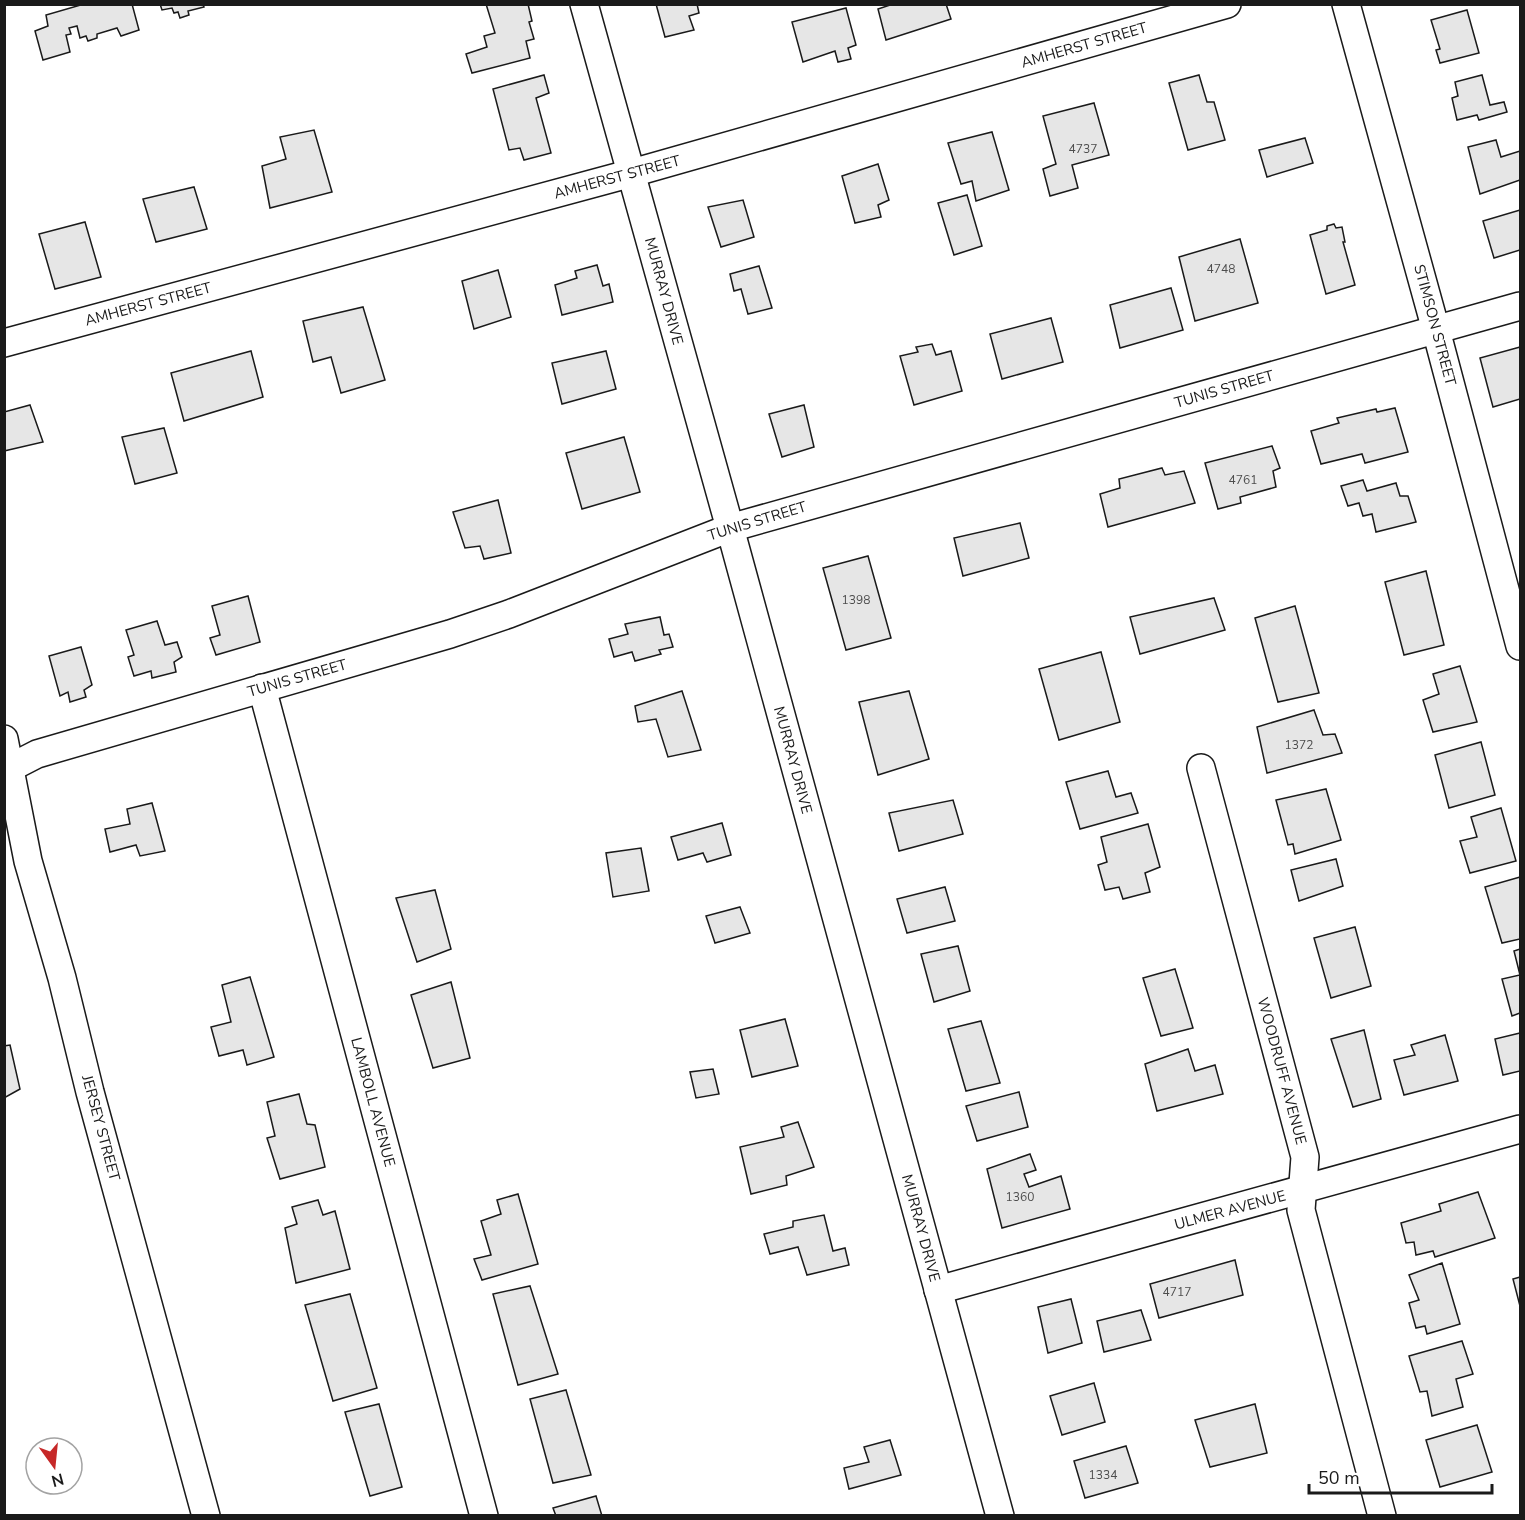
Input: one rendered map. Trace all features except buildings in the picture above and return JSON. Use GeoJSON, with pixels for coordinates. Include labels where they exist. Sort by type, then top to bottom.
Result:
{"type":"FeatureCollection","features":[{"type":"Feature","properties":{"kind":"street","name":"MURRAY DRIVE"},"geometry":{"type":"LineString","coordinates":[[584,4],[1000,1515]]}},
{"type":"Feature","properties":{"kind":"street","name":"AMHERST STREET"},"geometry":{"type":"LineString","coordinates":[[4,343],[632,173],[1227,4]]}},
{"type":"Feature","properties":{"kind":"street","name":"STIMSON STREET"},"geometry":{"type":"LineString","coordinates":[[1346,4],[1521,646]]}},
{"type":"Feature","properties":{"kind":"street","name":"TUNIS STREET"},"geometry":{"type":"LineString","coordinates":[[8,770],[37,754],[439,637],[499,617],[730,528],[1521,306]]}},
{"type":"Feature","properties":{"kind":"street","name":"LAMBOLL AVENUE"},"geometry":{"type":"LineString","coordinates":[[262,688],[484,1515]]}},
{"type":"Feature","properties":{"kind":"street","name":"JERSEY STREET"},"geometry":{"type":"LineString","coordinates":[[4,739],[8,770],[28,861],[62,978],[90,1092],[206,1515]]}},
{"type":"Feature","properties":{"kind":"street","name":"WOODRUFF AVENUE"},"geometry":{"type":"LineString","coordinates":[[1201,768],[1305,1157],[1300,1210],[1382,1515]]}},
{"type":"Feature","properties":{"kind":"street","name":"ULMER AVENUE"},"geometry":{"type":"LineString","coordinates":[[938,1290],[1521,1129]]}}]}
